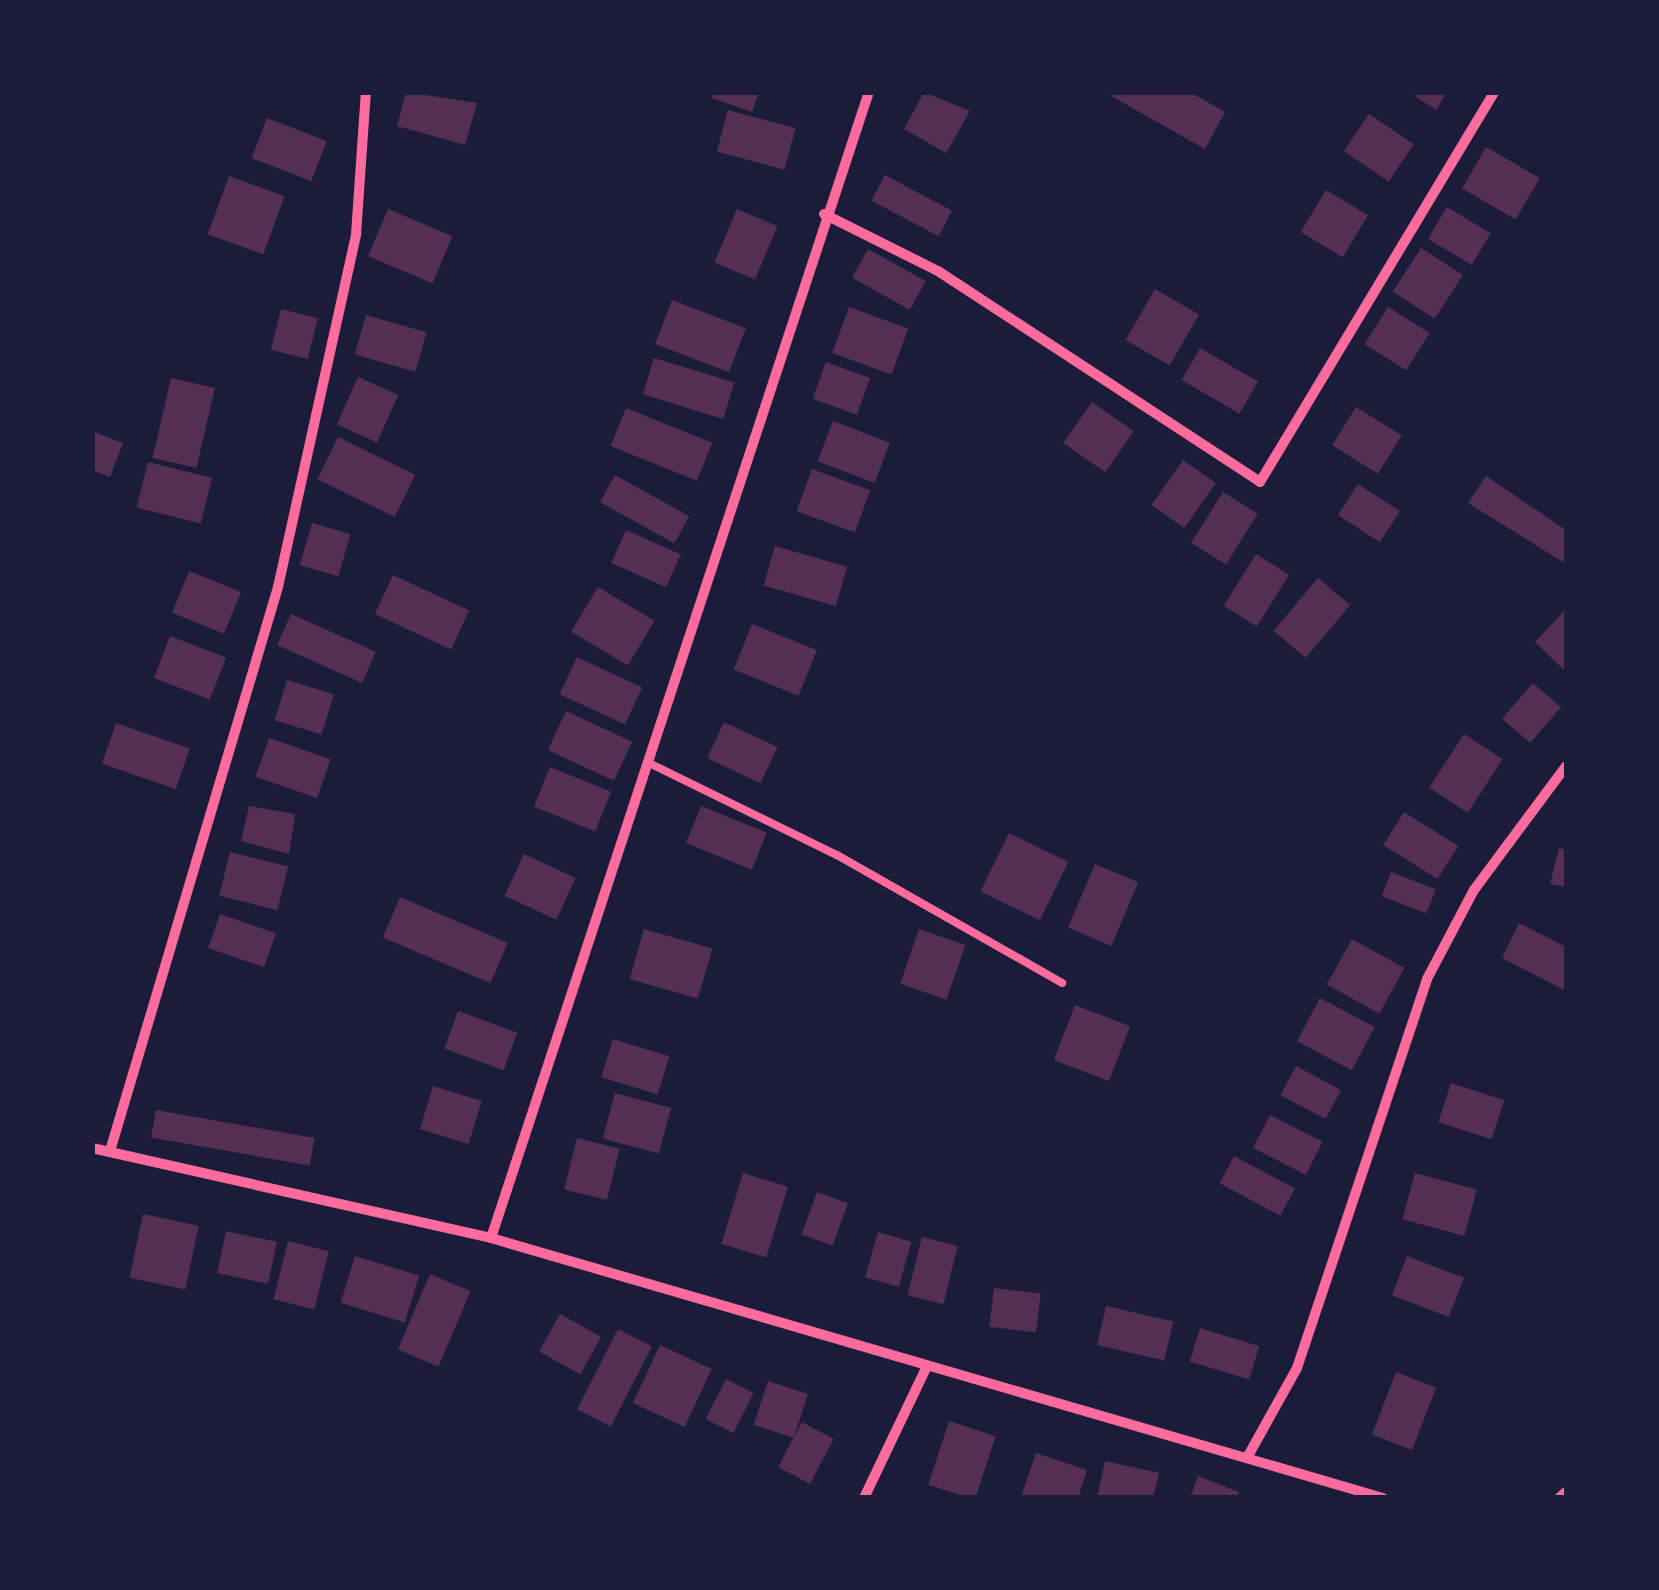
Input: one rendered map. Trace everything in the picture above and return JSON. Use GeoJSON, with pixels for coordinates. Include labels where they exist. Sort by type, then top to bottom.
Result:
{"type":"FeatureCollection","features":[{"type":"Feature","properties":{"kind":"street"},"geometry":{"type":"LineString","coordinates":[[110,1151],[278,587],[356,234],[366,92]]}},
{"type":"Feature","properties":{"kind":"street"},"geometry":{"type":"LineString","coordinates":[[490,1238],[650,764],[824,214],[869,92]]}},
{"type":"Feature","properties":{"kind":"street"},"geometry":{"type":"LineString","coordinates":[[824,214],[938,270],[1260,482],[1494,92]]}},
{"type":"Feature","properties":{"kind":"street"},"geometry":{"type":"LineString","coordinates":[[1248,1456],[1297,1368],[1427,979],[1474,890],[1566,766]]}},
{"type":"Feature","properties":{"kind":"street"},"geometry":{"type":"LineString","coordinates":[[92,1148],[490,1238],[1383,1498]]}},
{"type":"Feature","properties":{"kind":"street"},"geometry":{"type":"LineString","coordinates":[[864,1498],[926,1368]]}},
{"type":"Feature","properties":{"kind":"street"},"geometry":{"type":"LineString","coordinates":[[1559,1498],[1566,1492]]}},
{"type":"Feature","properties":{"kind":"lane"},"geometry":{"type":"LineString","coordinates":[[650,764],[837,854],[1062,983]]}},
{"type":"Feature","properties":{"kind":"building"},"geometry":{"type":"Polygon","coordinates":[[[406,92],[477,103],[465,145],[397,126],[406,92]]]}},
{"type":"Feature","properties":{"kind":"building"},"geometry":{"type":"Polygon","coordinates":[[[714,92],[759,92],[752,112],[712,98],[714,92]]]}},
{"type":"Feature","properties":{"kind":"building"},"geometry":{"type":"Polygon","coordinates":[[[924,92],[970,111],[946,153],[904,129],[924,92]]]}},
{"type":"Feature","properties":{"kind":"building"},"geometry":{"type":"Polygon","coordinates":[[[1104,92],[1190,92],[1225,112],[1205,149],[1104,92]]]}},
{"type":"Feature","properties":{"kind":"building"},"geometry":{"type":"Polygon","coordinates":[[[1409,92],[1447,92],[1436,110],[1409,92]]]}},
{"type":"Feature","properties":{"kind":"building"},"geometry":{"type":"Polygon","coordinates":[[[728,110],[796,128],[784,170],[717,152],[728,110]]]}},
{"type":"Feature","properties":{"kind":"building"},"geometry":{"type":"Polygon","coordinates":[[[1369,114],[1414,144],[1389,182],[1344,151],[1369,114]]]}},
{"type":"Feature","properties":{"kind":"building"},"geometry":{"type":"Polygon","coordinates":[[[267,118],[327,141],[311,181],[252,158],[267,118]]]}},
{"type":"Feature","properties":{"kind":"building"},"geometry":{"type":"Polygon","coordinates":[[[1486,147],[1540,178],[1516,220],[1462,189],[1486,147]]]}},
{"type":"Feature","properties":{"kind":"building"},"geometry":{"type":"Polygon","coordinates":[[[885,175],[952,211],[938,236],[871,201],[885,175]]]}},
{"type":"Feature","properties":{"kind":"building"},"geometry":{"type":"Polygon","coordinates":[[[229,176],[284,196],[263,254],[208,234],[229,176]]]}},
{"type":"Feature","properties":{"kind":"building"},"geometry":{"type":"Polygon","coordinates":[[[1326,190],[1368,215],[1343,257],[1301,232],[1326,190]]]}},
{"type":"Feature","properties":{"kind":"building"},"geometry":{"type":"Polygon","coordinates":[[[1447,207],[1491,233],[1472,265],[1428,239],[1447,207]]]}},
{"type":"Feature","properties":{"kind":"building"},"geometry":{"type":"Polygon","coordinates":[[[388,209],[452,236],[433,283],[368,256],[388,209]]]}},
{"type":"Feature","properties":{"kind":"building"},"geometry":{"type":"Polygon","coordinates":[[[737,209],[778,226],[755,280],[714,262],[737,209]]]}},
{"type":"Feature","properties":{"kind":"building"},"geometry":{"type":"Polygon","coordinates":[[[1421,248],[1463,275],[1435,319],[1393,292],[1421,248]]]}},
{"type":"Feature","properties":{"kind":"building"},"geometry":{"type":"Polygon","coordinates":[[[868,249],[926,281],[910,310],[852,278],[868,249]]]}},
{"type":"Feature","properties":{"kind":"building"},"geometry":{"type":"Polygon","coordinates":[[[1155,289],[1199,314],[1170,366],[1126,340],[1155,289]]]}},
{"type":"Feature","properties":{"kind":"building"},"geometry":{"type":"Polygon","coordinates":[[[672,300],[746,328],[729,372],[655,344],[672,300]]]}},
{"type":"Feature","properties":{"kind":"building"},"geometry":{"type":"Polygon","coordinates":[[[849,307],[908,329],[891,375],[832,353],[849,307]]]}},
{"type":"Feature","properties":{"kind":"building"},"geometry":{"type":"Polygon","coordinates":[[[1388,307],[1430,333],[1406,370],[1365,344],[1388,307]]]}},
{"type":"Feature","properties":{"kind":"building"},"geometry":{"type":"Polygon","coordinates":[[[281,309],[318,318],[308,359],[271,350],[281,309]]]}},
{"type":"Feature","properties":{"kind":"building"},"geometry":{"type":"Polygon","coordinates":[[[366,315],[427,332],[415,372],[355,354],[366,315]]]}},
{"type":"Feature","properties":{"kind":"building"},"geometry":{"type":"Polygon","coordinates":[[[1200,348],[1258,382],[1240,414],[1182,380],[1200,348]]]}},
{"type":"Feature","properties":{"kind":"building"},"geometry":{"type":"Polygon","coordinates":[[[654,358],[734,383],[723,419],[643,394],[654,358]]]}},
{"type":"Feature","properties":{"kind":"building"},"geometry":{"type":"Polygon","coordinates":[[[826,362],[870,378],[857,415],[813,399],[826,362]]]}},
{"type":"Feature","properties":{"kind":"building"},"geometry":{"type":"Polygon","coordinates":[[[358,377],[398,395],[377,442],[337,425],[358,377]]]}},
{"type":"Feature","properties":{"kind":"building"},"geometry":{"type":"Polygon","coordinates":[[[171,378],[215,388],[196,468],[153,458],[171,378]]]}},
{"type":"Feature","properties":{"kind":"building"},"geometry":{"type":"Polygon","coordinates":[[[1092,402],[1134,431],[1105,472],[1063,443],[1092,402]]]}},
{"type":"Feature","properties":{"kind":"building"},"geometry":{"type":"Polygon","coordinates":[[[1356,407],[1402,436],[1378,474],[1332,445],[1356,407]]]}},
{"type":"Feature","properties":{"kind":"building"},"geometry":{"type":"Polygon","coordinates":[[[626,408],[712,443],[697,481],[611,446],[626,408]]]}},
{"type":"Feature","properties":{"kind":"building"},"geometry":{"type":"Polygon","coordinates":[[[833,421],[890,443],[875,483],[818,461],[833,421]]]}},
{"type":"Feature","properties":{"kind":"building"},"geometry":{"type":"Polygon","coordinates":[[[92,431],[123,443],[110,477],[92,470],[92,431]]]}},
{"type":"Feature","properties":{"kind":"building"},"geometry":{"type":"Polygon","coordinates":[[[338,437],[415,475],[395,517],[317,479],[338,437]]]}},
{"type":"Feature","properties":{"kind":"building"},"geometry":{"type":"Polygon","coordinates":[[[1183,460],[1216,483],[1184,528],[1151,505],[1183,460]]]}},
{"type":"Feature","properties":{"kind":"building"},"geometry":{"type":"Polygon","coordinates":[[[148,462],[212,478],[201,524],[137,508],[148,462]]]}},
{"type":"Feature","properties":{"kind":"building"},"geometry":{"type":"Polygon","coordinates":[[[812,469],[870,490],[855,532],[797,511],[812,469]]]}},
{"type":"Feature","properties":{"kind":"building"},"geometry":{"type":"Polygon","coordinates":[[[615,475],[689,516],[674,543],[600,502],[615,475]]]}},
{"type":"Feature","properties":{"kind":"building"},"geometry":{"type":"Polygon","coordinates":[[[1486,476],[1566,530],[1566,564],[1468,503],[1486,476]]]}},
{"type":"Feature","properties":{"kind":"building"},"geometry":{"type":"Polygon","coordinates":[[[1358,484],[1400,511],[1380,542],[1338,515],[1358,484]]]}},
{"type":"Feature","properties":{"kind":"building"},"geometry":{"type":"Polygon","coordinates":[[[1223,492],[1258,514],[1226,565],[1191,543],[1223,492]]]}},
{"type":"Feature","properties":{"kind":"building"},"geometry":{"type":"Polygon","coordinates":[[[312,523],[350,534],[338,576],[300,565],[312,523]]]}},
{"type":"Feature","properties":{"kind":"building"},"geometry":{"type":"Polygon","coordinates":[[[626,530],[681,554],[666,587],[611,563],[626,530]]]}},
{"type":"Feature","properties":{"kind":"building"},"geometry":{"type":"Polygon","coordinates":[[[775,546],[847,567],[836,606],[764,585],[775,546]]]}},
{"type":"Feature","properties":{"kind":"building"},"geometry":{"type":"Polygon","coordinates":[[[1256,554],[1289,575],[1257,626],[1224,606],[1256,554]]]}},
{"type":"Feature","properties":{"kind":"building"},"geometry":{"type":"Polygon","coordinates":[[[189,571],[241,592],[224,634],[172,613],[189,571]]]}},
{"type":"Feature","properties":{"kind":"building"},"geometry":{"type":"Polygon","coordinates":[[[393,575],[469,610],[451,649],[375,614],[393,575]]]}},
{"type":"Feature","properties":{"kind":"building"},"geometry":{"type":"Polygon","coordinates":[[[1318,578],[1350,605],[1306,658],[1274,631],[1318,578]]]}},
{"type":"Feature","properties":{"kind":"building"},"geometry":{"type":"Polygon","coordinates":[[[598,587],[655,621],[628,666],[571,632],[598,587]]]}},
{"type":"Feature","properties":{"kind":"building"},"geometry":{"type":"Polygon","coordinates":[[[1566,609],[1566,672],[1535,642],[1566,609]]]}},
{"type":"Feature","properties":{"kind":"building"},"geometry":{"type":"Polygon","coordinates":[[[291,614],[376,652],[362,683],[277,645],[291,614]]]}},
{"type":"Feature","properties":{"kind":"building"},"geometry":{"type":"Polygon","coordinates":[[[752,624],[817,650],[799,696],[734,669],[752,624]]]}},
{"type":"Feature","properties":{"kind":"building"},"geometry":{"type":"Polygon","coordinates":[[[170,636],[226,658],[210,700],[154,678],[170,636]]]}},
{"type":"Feature","properties":{"kind":"building"},"geometry":{"type":"Polygon","coordinates":[[[577,657],[642,687],[625,725],[560,694],[577,657]]]}},
{"type":"Feature","properties":{"kind":"building"},"geometry":{"type":"Polygon","coordinates":[[[287,680],[334,694],[322,734],[275,720],[287,680]]]}},
{"type":"Feature","properties":{"kind":"building"},"geometry":{"type":"Polygon","coordinates":[[[1533,683],[1561,707],[1530,743],[1502,718],[1533,683]]]}},
{"type":"Feature","properties":{"kind":"building"},"geometry":{"type":"Polygon","coordinates":[[[566,711],[632,742],[614,781],[548,750],[566,711]]]}},
{"type":"Feature","properties":{"kind":"building"},"geometry":{"type":"Polygon","coordinates":[[[724,722],[777,747],[761,783],[707,758],[724,722]]]}},
{"type":"Feature","properties":{"kind":"building"},"geometry":{"type":"Polygon","coordinates":[[[116,723],[190,748],[176,789],[102,764],[116,723]]]}},
{"type":"Feature","properties":{"kind":"building"},"geometry":{"type":"Polygon","coordinates":[[[1464,734],[1503,759],[1468,813],[1429,788],[1464,734]]]}},
{"type":"Feature","properties":{"kind":"building"},"geometry":{"type":"Polygon","coordinates":[[[269,738],[330,759],[317,798],[256,777],[269,738]]]}},
{"type":"Feature","properties":{"kind":"building"},"geometry":{"type":"Polygon","coordinates":[[[550,767],[611,792],[595,832],[534,807],[550,767]]]}},
{"type":"Feature","properties":{"kind":"building"},"geometry":{"type":"Polygon","coordinates":[[[249,806],[295,814],[289,854],[241,841],[249,806]]]}},
{"type":"Feature","properties":{"kind":"building"},"geometry":{"type":"Polygon","coordinates":[[[701,806],[767,833],[752,870],[686,843],[701,806]]]}},
{"type":"Feature","properties":{"kind":"building"},"geometry":{"type":"Polygon","coordinates":[[[1404,812],[1458,846],[1438,879],[1383,845],[1404,812]]]}},
{"type":"Feature","properties":{"kind":"building"},"geometry":{"type":"Polygon","coordinates":[[[1009,833],[1068,862],[1040,920],[981,891],[1009,833]]]}},
{"type":"Feature","properties":{"kind":"building"},"geometry":{"type":"Polygon","coordinates":[[[1559,848],[1566,850],[1566,887],[1550,884],[1559,848]]]}},
{"type":"Feature","properties":{"kind":"building"},"geometry":{"type":"Polygon","coordinates":[[[230,852],[288,867],[277,910],[219,896],[230,852]]]}},
{"type":"Feature","properties":{"kind":"building"},"geometry":{"type":"Polygon","coordinates":[[[524,854],[576,878],[556,920],[505,896],[524,854]]]}},
{"type":"Feature","properties":{"kind":"building"},"geometry":{"type":"Polygon","coordinates":[[[1095,864],[1138,882],[1111,946],[1068,928],[1095,864]]]}},
{"type":"Feature","properties":{"kind":"building"},"geometry":{"type":"Polygon","coordinates":[[[1391,872],[1436,889],[1426,913],[1382,896],[1391,872]]]}},
{"type":"Feature","properties":{"kind":"building"},"geometry":{"type":"Polygon","coordinates":[[[400,897],[508,943],[491,983],[383,938],[400,897]]]}},
{"type":"Feature","properties":{"kind":"building"},"geometry":{"type":"Polygon","coordinates":[[[220,914],[276,933],[264,967],[208,948],[220,914]]]}},
{"type":"Feature","properties":{"kind":"building"},"geometry":{"type":"Polygon","coordinates":[[[1519,923],[1566,947],[1566,991],[1502,958],[1519,923]]]}},
{"type":"Feature","properties":{"kind":"building"},"geometry":{"type":"Polygon","coordinates":[[[644,929],[712,949],[698,999],[630,979],[644,929]]]}},
{"type":"Feature","properties":{"kind":"building"},"geometry":{"type":"Polygon","coordinates":[[[919,929],[965,945],[946,1000],[900,984],[919,929]]]}},
{"type":"Feature","properties":{"kind":"building"},"geometry":{"type":"Polygon","coordinates":[[[1352,939],[1404,968],[1379,1014],[1327,984],[1352,939]]]}},
{"type":"Feature","properties":{"kind":"building"},"geometry":{"type":"Polygon","coordinates":[[[1320,998],[1375,1027],[1352,1070],[1297,1041],[1320,998]]]}},
{"type":"Feature","properties":{"kind":"building"},"geometry":{"type":"Polygon","coordinates":[[[1075,1005],[1130,1026],[1109,1081],[1054,1060],[1075,1005]]]}},
{"type":"Feature","properties":{"kind":"building"},"geometry":{"type":"Polygon","coordinates":[[[458,1011],[517,1033],[504,1070],[444,1049],[458,1011]]]}},
{"type":"Feature","properties":{"kind":"building"},"geometry":{"type":"Polygon","coordinates":[[[613,1039],[669,1056],[658,1095],[601,1077],[613,1039]]]}},
{"type":"Feature","properties":{"kind":"building"},"geometry":{"type":"Polygon","coordinates":[[[1296,1066],[1341,1090],[1326,1119],[1281,1095],[1296,1066]]]}},
{"type":"Feature","properties":{"kind":"building"},"geometry":{"type":"Polygon","coordinates":[[[1451,1083],[1504,1100],[1492,1139],[1438,1122],[1451,1083]]]}},
{"type":"Feature","properties":{"kind":"building"},"geometry":{"type":"Polygon","coordinates":[[[433,1086],[482,1101],[469,1144],[420,1129],[433,1086]]]}},
{"type":"Feature","properties":{"kind":"building"},"geometry":{"type":"Polygon","coordinates":[[[615,1093],[671,1108],[659,1153],[603,1138],[615,1093]]]}},
{"type":"Feature","properties":{"kind":"building"},"geometry":{"type":"Polygon","coordinates":[[[156,1110],[315,1138],[310,1166],[151,1138],[156,1110]]]}},
{"type":"Feature","properties":{"kind":"building"},"geometry":{"type":"Polygon","coordinates":[[[1270,1115],[1323,1142],[1306,1175],[1253,1148],[1270,1115]]]}},
{"type":"Feature","properties":{"kind":"building"},"geometry":{"type":"Polygon","coordinates":[[[577,1138],[620,1149],[607,1200],[564,1189],[577,1138]]]}},
{"type":"Feature","properties":{"kind":"building"},"geometry":{"type":"Polygon","coordinates":[[[1234,1156],[1295,1188],[1280,1216],[1219,1183],[1234,1156]]]}},
{"type":"Feature","properties":{"kind":"building"},"geometry":{"type":"Polygon","coordinates":[[[743,1173],[788,1187],[766,1258],[721,1244],[743,1173]]]}},
{"type":"Feature","properties":{"kind":"building"},"geometry":{"type":"Polygon","coordinates":[[[1415,1173],[1477,1190],[1464,1236],[1403,1219],[1415,1173]]]}},
{"type":"Feature","properties":{"kind":"building"},"geometry":{"type":"Polygon","coordinates":[[[817,1192],[848,1203],[833,1246],[802,1234],[817,1192]]]}},
{"type":"Feature","properties":{"kind":"building"},"geometry":{"type":"Polygon","coordinates":[[[143,1214],[199,1226],[185,1289],[129,1278],[143,1214]]]}},
{"type":"Feature","properties":{"kind":"building"},"geometry":{"type":"Polygon","coordinates":[[[226,1231],[277,1242],[268,1284],[217,1273],[226,1231]]]}},
{"type":"Feature","properties":{"kind":"building"},"geometry":{"type":"Polygon","coordinates":[[[878,1232],[912,1242],[899,1287],[865,1277],[878,1232]]]}},
{"type":"Feature","properties":{"kind":"building"},"geometry":{"type":"Polygon","coordinates":[[[922,1237],[958,1246],[943,1304],[907,1295],[922,1237]]]}},
{"type":"Feature","properties":{"kind":"building"},"geometry":{"type":"Polygon","coordinates":[[[288,1241],[329,1251],[314,1309],[273,1299],[288,1241]]]}},
{"type":"Feature","properties":{"kind":"building"},"geometry":{"type":"Polygon","coordinates":[[[355,1256],[419,1276],[405,1322],[341,1303],[355,1256]]]}},
{"type":"Feature","properties":{"kind":"building"},"geometry":{"type":"Polygon","coordinates":[[[1407,1256],[1464,1278],[1449,1317],[1392,1295],[1407,1256]]]}},
{"type":"Feature","properties":{"kind":"building"},"geometry":{"type":"Polygon","coordinates":[[[430,1274],[471,1291],[438,1367],[398,1349],[430,1274]]]}},
{"type":"Feature","properties":{"kind":"building"},"geometry":{"type":"Polygon","coordinates":[[[994,1288],[1041,1294],[1036,1332],[989,1327],[994,1288]]]}},
{"type":"Feature","properties":{"kind":"building"},"geometry":{"type":"Polygon","coordinates":[[[1106,1306],[1173,1322],[1164,1360],[1097,1345],[1106,1306]]]}},
{"type":"Feature","properties":{"kind":"building"},"geometry":{"type":"Polygon","coordinates":[[[560,1314],[601,1337],[580,1374],[539,1352],[560,1314]]]}},
{"type":"Feature","properties":{"kind":"building"},"geometry":{"type":"Polygon","coordinates":[[[1200,1328],[1259,1346],[1249,1380],[1190,1361],[1200,1328]]]}},
{"type":"Feature","properties":{"kind":"building"},"geometry":{"type":"Polygon","coordinates":[[[618,1329],[652,1346],[611,1426],[577,1409],[618,1329]]]}},
{"type":"Feature","properties":{"kind":"building"},"geometry":{"type":"Polygon","coordinates":[[[660,1345],[712,1369],[685,1427],[633,1403],[660,1345]]]}},
{"type":"Feature","properties":{"kind":"building"},"geometry":{"type":"Polygon","coordinates":[[[1396,1372],[1436,1387],[1412,1450],[1372,1435],[1396,1372]]]}},
{"type":"Feature","properties":{"kind":"building"},"geometry":{"type":"Polygon","coordinates":[[[726,1379],[754,1393],[733,1433],[706,1419],[726,1379]]]}},
{"type":"Feature","properties":{"kind":"building"},"geometry":{"type":"Polygon","coordinates":[[[768,1381],[808,1394],[794,1438],[754,1425],[768,1381]]]}},
{"type":"Feature","properties":{"kind":"building"},"geometry":{"type":"Polygon","coordinates":[[[949,1421],[996,1436],[976,1498],[928,1485],[949,1421]]]}},
{"type":"Feature","properties":{"kind":"building"},"geometry":{"type":"Polygon","coordinates":[[[802,1422],[834,1439],[810,1484],[778,1467],[802,1422]]]}},
{"type":"Feature","properties":{"kind":"building"},"geometry":{"type":"Polygon","coordinates":[[[1036,1453],[1087,1470],[1078,1498],[1021,1497],[1036,1453]]]}},
{"type":"Feature","properties":{"kind":"building"},"geometry":{"type":"Polygon","coordinates":[[[1105,1461],[1159,1473],[1153,1498],[1097,1498],[1105,1461]]]}},
{"type":"Feature","properties":{"kind":"building"},"geometry":{"type":"Polygon","coordinates":[[[1198,1476],[1239,1492],[1237,1498],[1190,1498],[1198,1476]]]}}]}
